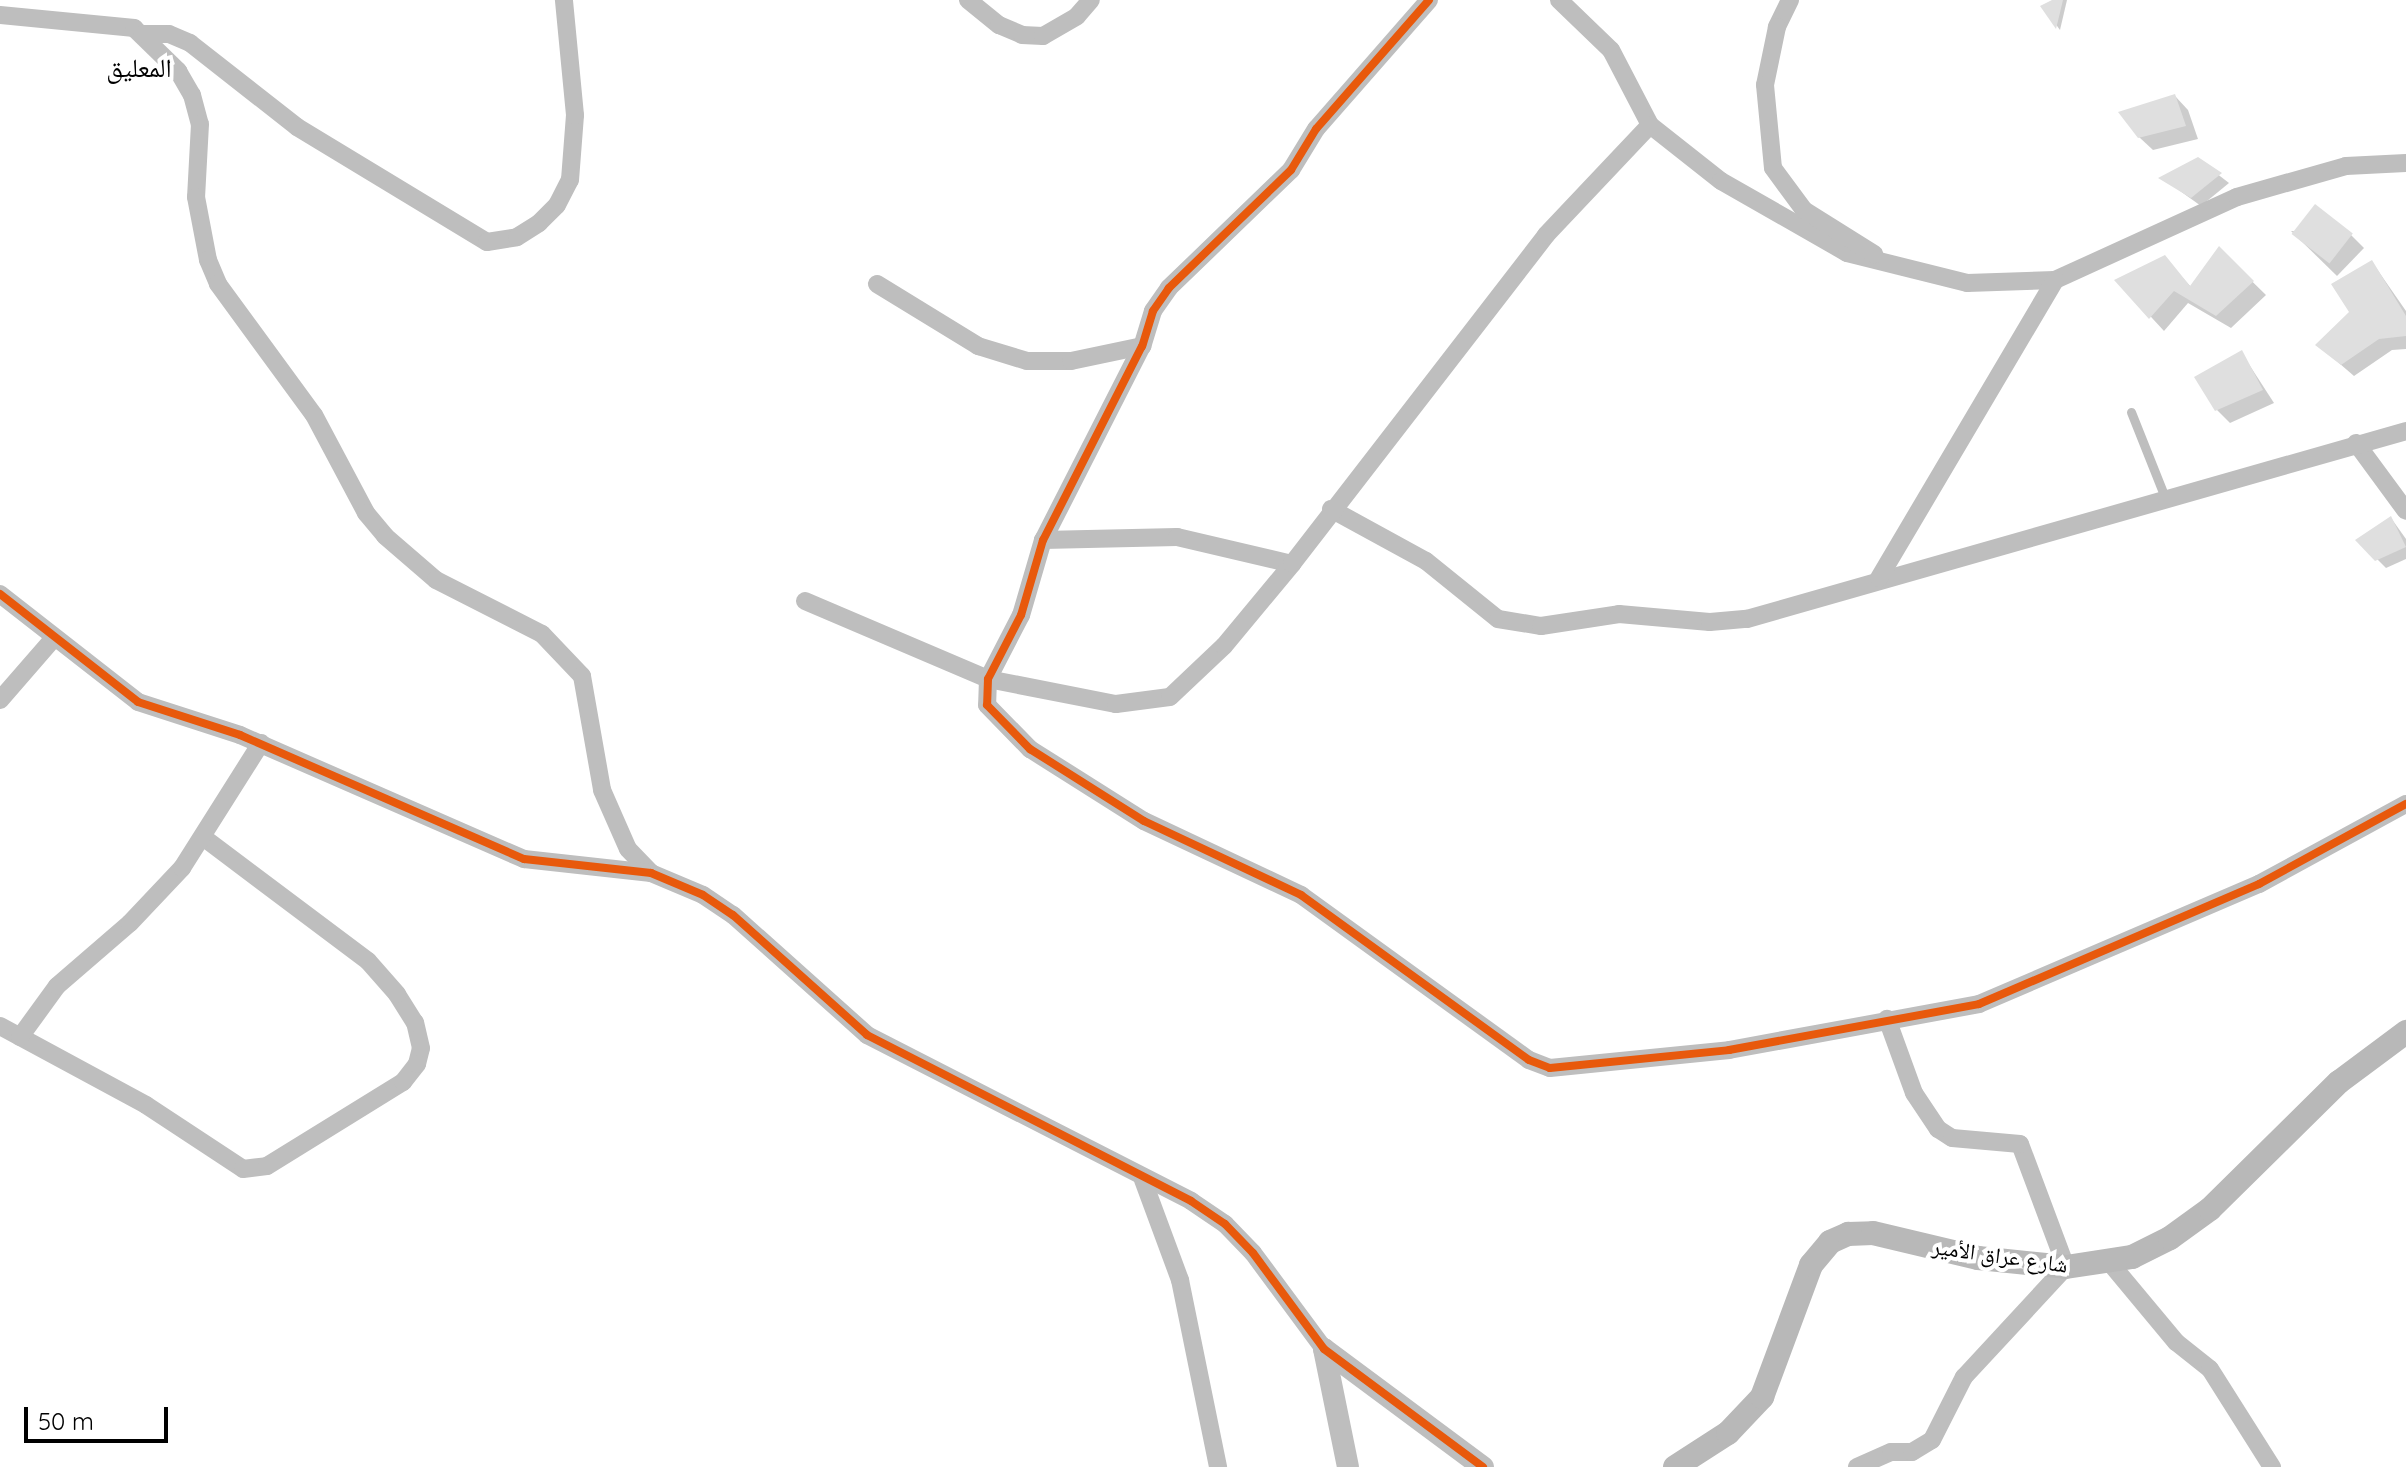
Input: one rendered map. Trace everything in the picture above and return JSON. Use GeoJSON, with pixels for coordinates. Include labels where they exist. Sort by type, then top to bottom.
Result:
{"type":"FeatureCollection","features":[{"type":"Feature","properties":{"kind":"main road","name":"شارع عراق الأمير"},"geometry":{"type":"LineString","coordinates":[[1704,1467],[1728,1433],[1771,1384],[1803,1283],[1830,1242],[1848,1234],[1873,1233],[1978,1258],[2066,1267],[2111,1264],[2150,1250],[2210,1209],[2339,1082],[2406,1032]]}},
{"type":"Feature","properties":{"kind":"main road","name":"شارع عراق الأمير"},"geometry":{"type":"LineString","coordinates":[[1675,1467],[1728,1433]]}},
{"type":"Feature","properties":{"kind":"street"},"geometry":{"type":"LineString","coordinates":[[0,15],[98,23],[142,34],[169,34],[190,43],[297,127],[487,242],[517,237],[539,223],[557,205],[570,180],[575,115],[564,0]]}},
{"type":"Feature","properties":{"kind":"street"},"geometry":{"type":"LineString","coordinates":[[968,0],[999,25],[1022,35],[1043,36],[1077,16],[1091,0]]}},
{"type":"Feature","properties":{"kind":"street"},"geometry":{"type":"LineString","coordinates":[[1429,0],[1316,129],[1291,170],[1169,288],[1153,311],[1142,346],[1043,540],[1021,615],[988,679],[985,699],[1003,724],[1069,777],[1202,851],[1313,903],[1540,1066],[1594,1066],[1729,1050],[1979,1004],[2093,958],[2259,884],[2406,804]]}},
{"type":"Feature","properties":{"kind":"street"},"geometry":{"type":"LineString","coordinates":[[1559,0],[1611,50],[1650,125],[1780,218],[1837,249],[1967,283],[2055,280],[2252,192],[2346,166],[2406,163]]}},
{"type":"Feature","properties":{"kind":"street"},"geometry":{"type":"LineString","coordinates":[[1790,0],[1777,27],[1765,85],[1773,168],[1804,210],[1886,263]]}},
{"type":"Feature","properties":{"kind":"street"},"geometry":{"type":"LineString","coordinates":[[142,34],[192,95],[202,157],[196,197],[208,260],[218,284],[314,415],[366,513],[385,536],[436,580],[542,634],[582,676],[602,790],[628,849],[651,873],[733,915],[867,1035],[1225,1224],[1253,1253],[1324,1349],[1483,1467]]}},
{"type":"Feature","properties":{"kind":"street"},"geometry":{"type":"LineString","coordinates":[[805,601],[988,679],[1116,704],[1159,701],[1195,677],[1292,564],[1331,509],[1546,235],[1650,125]]}},
{"type":"Feature","properties":{"kind":"street"},"geometry":{"type":"LineString","coordinates":[[1879,578],[2055,280]]}},
{"type":"Feature","properties":{"kind":"street"},"geometry":{"type":"LineString","coordinates":[[877,284],[964,339],[1027,361],[1071,361],[1142,346]]}},
{"type":"Feature","properties":{"kind":"street"},"geometry":{"type":"LineString","coordinates":[[1331,509],[1426,561],[1498,619],[1516,625],[1619,614],[1710,622],[1747,619],[1879,578],[2406,431]]}},
{"type":"Feature","properties":{"kind":"street"},"geometry":{"type":"LineString","coordinates":[[2356,443],[2406,511]]}},
{"type":"Feature","properties":{"kind":"street"},"geometry":{"type":"LineString","coordinates":[[1043,540],[1177,537],[1292,564]]}},
{"type":"Feature","properties":{"kind":"street"},"geometry":{"type":"LineString","coordinates":[[0,594],[53,639],[138,702],[261,743],[524,859],[651,873]]}},
{"type":"Feature","properties":{"kind":"street"},"geometry":{"type":"LineString","coordinates":[[0,700],[53,639]]}},
{"type":"Feature","properties":{"kind":"street"},"geometry":{"type":"LineString","coordinates":[[20,1037],[57,986],[130,923],[204,838],[261,743]]}},
{"type":"Feature","properties":{"kind":"street"},"geometry":{"type":"LineString","coordinates":[[0,1026],[252,1170],[327,1130],[412,1074],[421,1048],[415,1023],[377,972],[204,838]]}},
{"type":"Feature","properties":{"kind":"street"},"geometry":{"type":"LineString","coordinates":[[1857,1467],[1891,1452],[1912,1452],[1932,1440],[1964,1377],[2066,1267],[2020,1144],[2000,1138],[1952,1138],[1938,1129],[1914,1093],[1887,1019]]}},
{"type":"Feature","properties":{"kind":"street"},"geometry":{"type":"LineString","coordinates":[[1143,1180],[1180,1280],[1218,1467]]}},
{"type":"Feature","properties":{"kind":"street"},"geometry":{"type":"LineString","coordinates":[[2111,1264],[2176,1342],[2210,1369],[2272,1467]]}},
{"type":"Feature","properties":{"kind":"street"},"geometry":{"type":"LineString","coordinates":[[1324,1349],[1348,1467]]}},
{"type":"Feature","properties":{"kind":"lane"},"geometry":{"type":"LineString","coordinates":[[2131,412],[2166,500]]}},
{"type":"Feature","properties":{"kind":"building"},"geometry":{"type":"Polygon","coordinates":[[[2052,0],[2063,0],[2056,29],[2040,6],[2052,0]]]}},
{"type":"Feature","properties":{"kind":"building"},"geometry":{"type":"Polygon","coordinates":[[[2175,94],[2186,126],[2138,138],[2118,112],[2175,94]]]}},
{"type":"Feature","properties":{"kind":"building"},"geometry":{"type":"Polygon","coordinates":[[[2198,157],[2222,173],[2191,198],[2158,178],[2198,157]]]}},
{"type":"Feature","properties":{"kind":"building"},"geometry":{"type":"Polygon","coordinates":[[[2315,204],[2353,234],[2329,263],[2292,234],[2315,204]]]}},
{"type":"Feature","properties":{"kind":"building"},"geometry":{"type":"Polygon","coordinates":[[[2219,246],[2254,281],[2216,316],[2174,291],[2149,319],[2114,280],[2165,255],[2190,286],[2219,246]]]}},
{"type":"Feature","properties":{"kind":"building"},"geometry":{"type":"Polygon","coordinates":[[[2372,260],[2406,316],[2406,336],[2379,339],[2341,365],[2315,345],[2349,312],[2331,284],[2372,260]]]}},
{"type":"Feature","properties":{"kind":"building"},"geometry":{"type":"Polygon","coordinates":[[[2242,350],[2263,390],[2215,411],[2194,377],[2242,350]]]}},
{"type":"Feature","properties":{"kind":"building"},"geometry":{"type":"Polygon","coordinates":[[[2391,516],[2406,547],[2375,561],[2355,540],[2391,516]]]}},
{"type":"Feature","properties":{"kind":"cycle path"},"geometry":{"type":"LineString","coordinates":[[1429,0],[1316,129],[1291,170],[1169,288],[1153,311],[1142,346],[1043,540],[1021,615],[988,679],[987,705],[1030,749],[1144,821],[1301,895],[1529,1060],[1550,1068],[1729,1050],[1979,1004],[2259,884],[2406,804]]}},
{"type":"Feature","properties":{"kind":"cycle path"},"geometry":{"type":"LineString","coordinates":[[0,594],[138,702],[240,735],[524,859],[651,873],[703,895],[733,915],[867,1035],[1191,1201],[1225,1224],[1253,1253],[1324,1349],[1483,1467]]}},
{"type":"Feature","properties":{"kind":"district","name":"المعليق"},"geometry":{"type":"Point","coordinates":[139,68]}}]}
